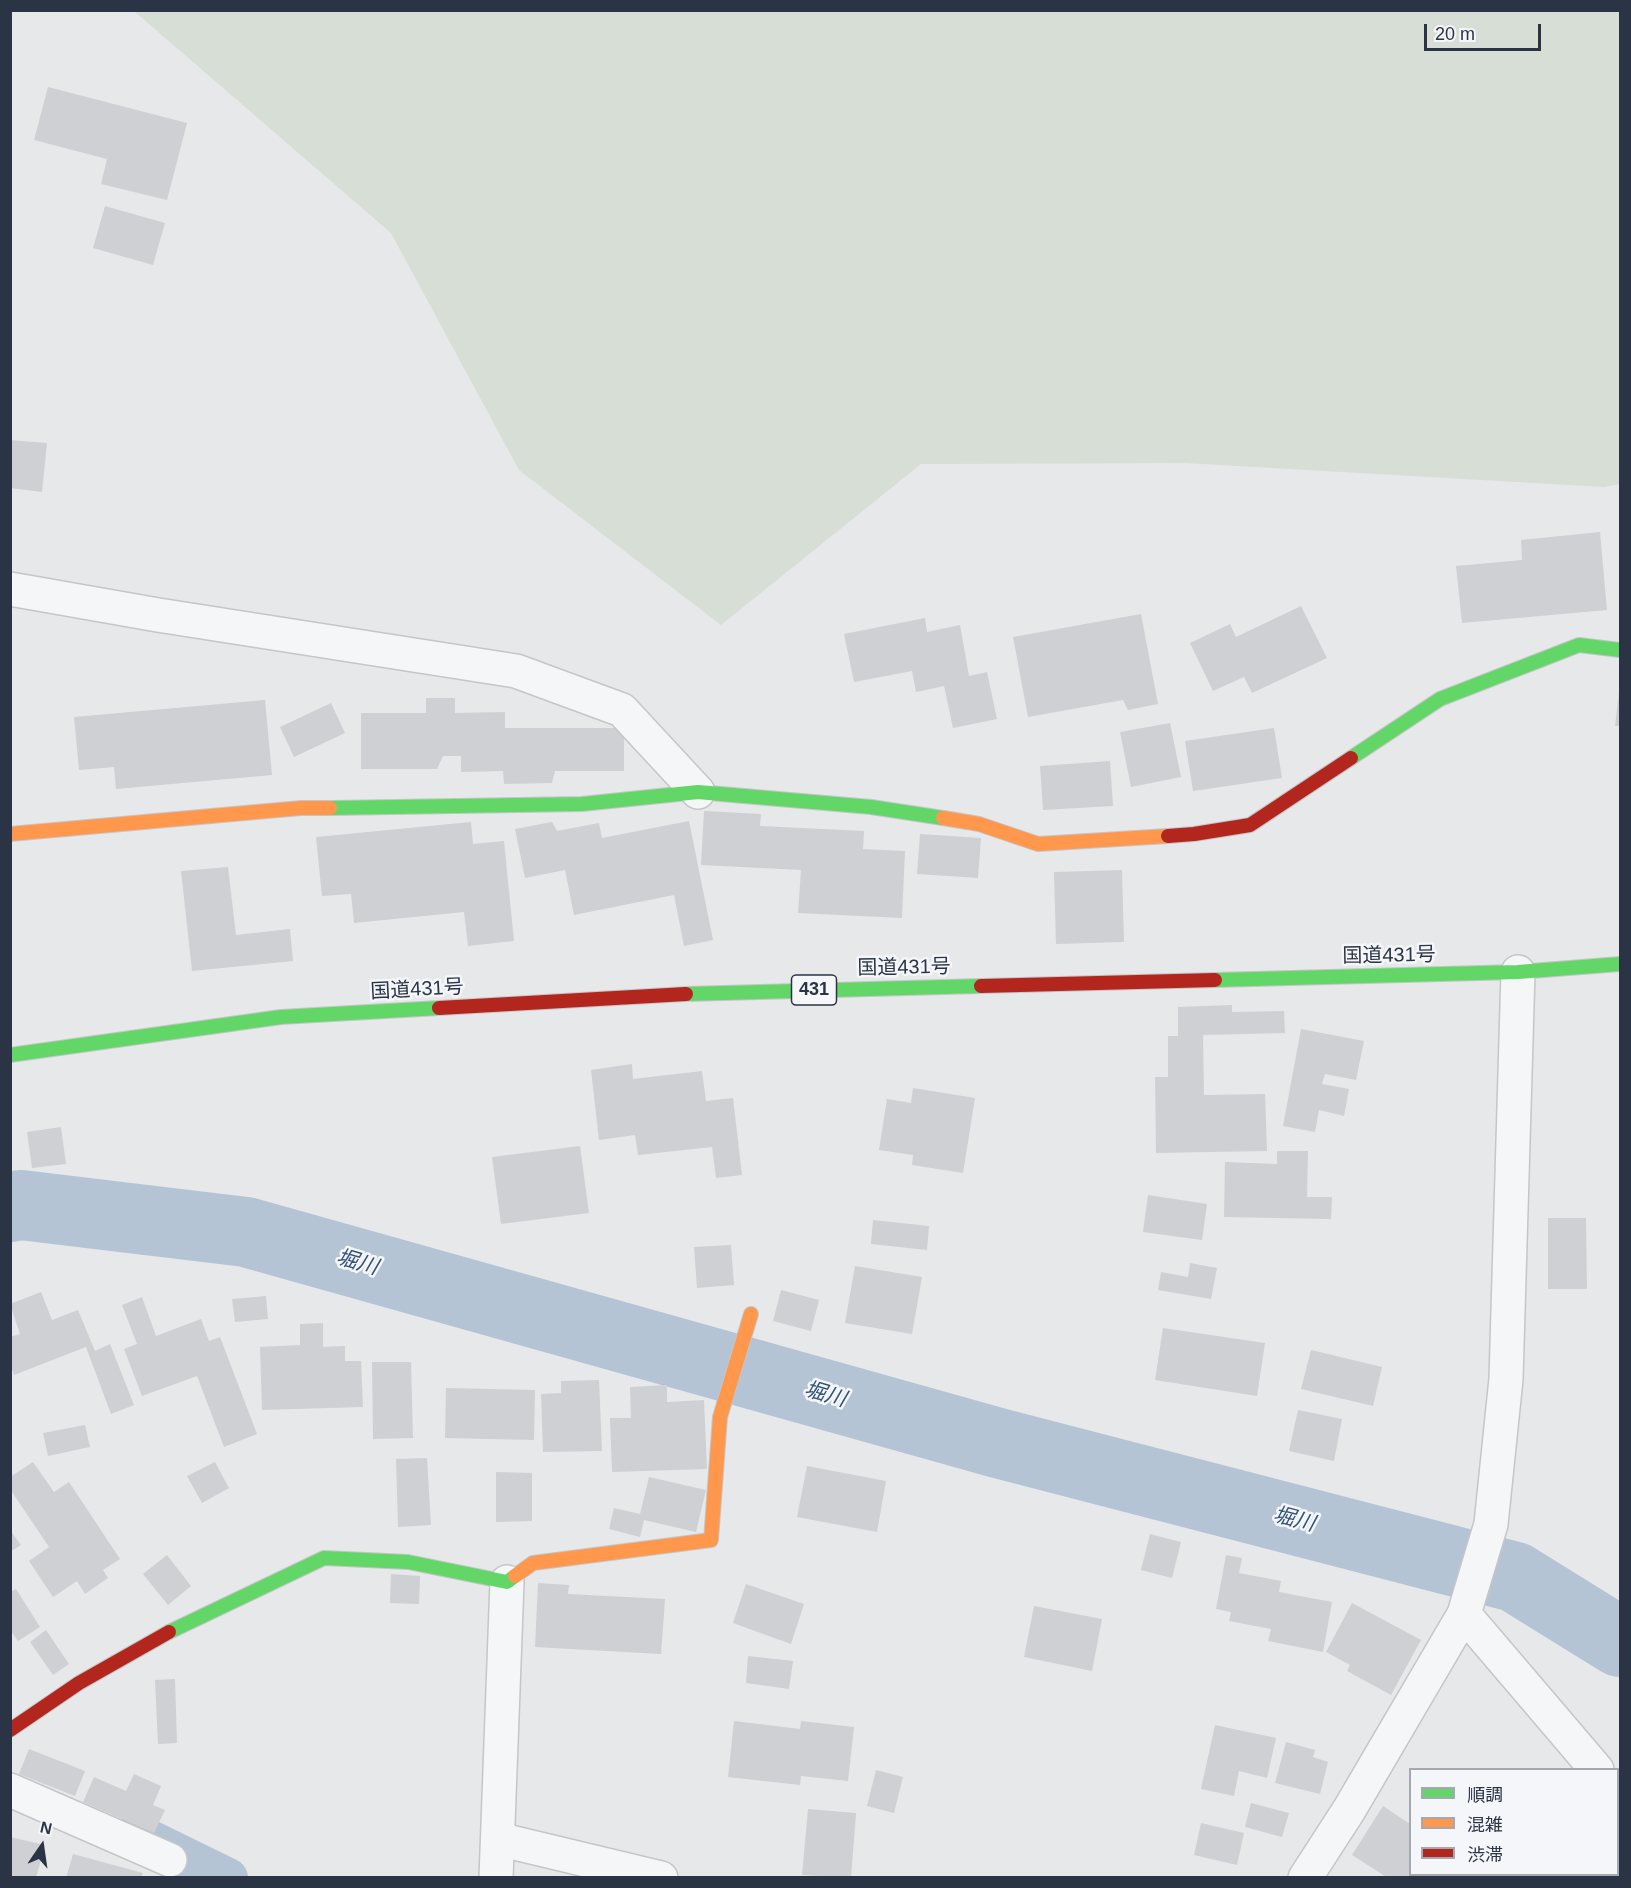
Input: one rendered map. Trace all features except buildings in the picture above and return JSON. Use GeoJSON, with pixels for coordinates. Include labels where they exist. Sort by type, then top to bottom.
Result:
{"type":"FeatureCollection","features":[{"type":"Feature","properties":{"kind":"main road"},"geometry":{"type":"LineString","coordinates":[[10,834],[301,808],[582,804],[698,792],[871,807],[979,824],[1038,844],[1194,834],[1250,825],[1440,699],[1579,645],[1620,650]]}},
{"type":"Feature","properties":{"kind":"main road","name":"国道431号"},"geometry":{"type":"LineString","coordinates":[[10,1055],[281,1017],[725,992],[1518,972],[1620,964]]}},
{"type":"Feature","properties":{"kind":"main road"},"geometry":{"type":"LineString","coordinates":[[10,1730],[79,1683],[175,1629],[324,1558],[408,1562],[507,1582],[533,1563],[711,1540],[720,1417],[751,1314]]}},
{"type":"Feature","properties":{"kind":"street"},"geometry":{"type":"LineString","coordinates":[[10,589],[158,615],[516,671],[622,710],[698,792]]}},
{"type":"Feature","properties":{"kind":"street"},"geometry":{"type":"LineString","coordinates":[[1305,1878],[1349,1810],[1466,1610],[1491,1524],[1506,1379],[1518,972]]}},
{"type":"Feature","properties":{"kind":"street"},"geometry":{"type":"LineString","coordinates":[[496,1878],[507,1582]]}},
{"type":"Feature","properties":{"kind":"street"},"geometry":{"type":"LineString","coordinates":[[1466,1610],[1595,1768]]}},
{"type":"Feature","properties":{"kind":"street"},"geometry":{"type":"LineString","coordinates":[[10,1790],[170,1860]]}},
{"type":"Feature","properties":{"kind":"street"},"geometry":{"type":"LineString","coordinates":[[498,1839],[662,1878]]}},
{"type":"Feature","properties":{"kind":"shaded area"},"geometry":{"type":"Polygon","coordinates":[[[134,11],[1620,11],[1620,484],[1604,487],[1185,463],[921,464],[721,625],[519,470],[391,233],[134,11]]]}},
{"type":"Feature","properties":{"kind":"waterway","name":"堀川"},"geometry":{"type":"LineString","coordinates":[[10,1207],[21,1205],[246,1232],[998,1443],[1515,1577],[1620,1642]]}},
{"type":"Feature","properties":{"kind":"waterway"},"geometry":{"type":"LineString","coordinates":[[136,1833],[228,1878]]}},
{"type":"Feature","properties":{"kind":"traffic: fast"},"geometry":{"type":"LineString","coordinates":[[1351,758],[1440,699],[1579,645],[1620,650]]}},
{"type":"Feature","properties":{"kind":"traffic: fast"},"geometry":{"type":"LineString","coordinates":[[330,808],[582,804],[698,792],[871,807],[943,818]]}},
{"type":"Feature","properties":{"kind":"traffic: fast"},"geometry":{"type":"LineString","coordinates":[[1215,980],[1518,972],[1620,964]]}},
{"type":"Feature","properties":{"kind":"traffic: fast"},"geometry":{"type":"LineString","coordinates":[[686,994],[981,986]]}},
{"type":"Feature","properties":{"kind":"traffic: fast"},"geometry":{"type":"LineString","coordinates":[[10,1055],[281,1017],[439,1008]]}},
{"type":"Feature","properties":{"kind":"traffic: fast"},"geometry":{"type":"LineString","coordinates":[[169,1632],[324,1558],[408,1562],[507,1582],[515,1576]]}},
{"type":"Feature","properties":{"kind":"traffic: slow"},"geometry":{"type":"LineString","coordinates":[[10,834],[301,808],[330,808]]}},
{"type":"Feature","properties":{"kind":"traffic: slow"},"geometry":{"type":"LineString","coordinates":[[943,818],[979,824],[1038,844],[1168,836]]}},
{"type":"Feature","properties":{"kind":"traffic: slow"},"geometry":{"type":"LineString","coordinates":[[515,1576],[533,1563],[711,1540],[720,1417],[751,1314]]}},
{"type":"Feature","properties":{"kind":"traffic: jam"},"geometry":{"type":"LineString","coordinates":[[1168,836],[1250,825],[1351,758]]}},
{"type":"Feature","properties":{"kind":"traffic: jam"},"geometry":{"type":"LineString","coordinates":[[981,986],[1215,980]]}},
{"type":"Feature","properties":{"kind":"traffic: jam"},"geometry":{"type":"LineString","coordinates":[[439,1008],[686,994]]}},
{"type":"Feature","properties":{"kind":"traffic: jam"},"geometry":{"type":"LineString","coordinates":[[10,1730],[79,1683],[169,1632]]}}]}
